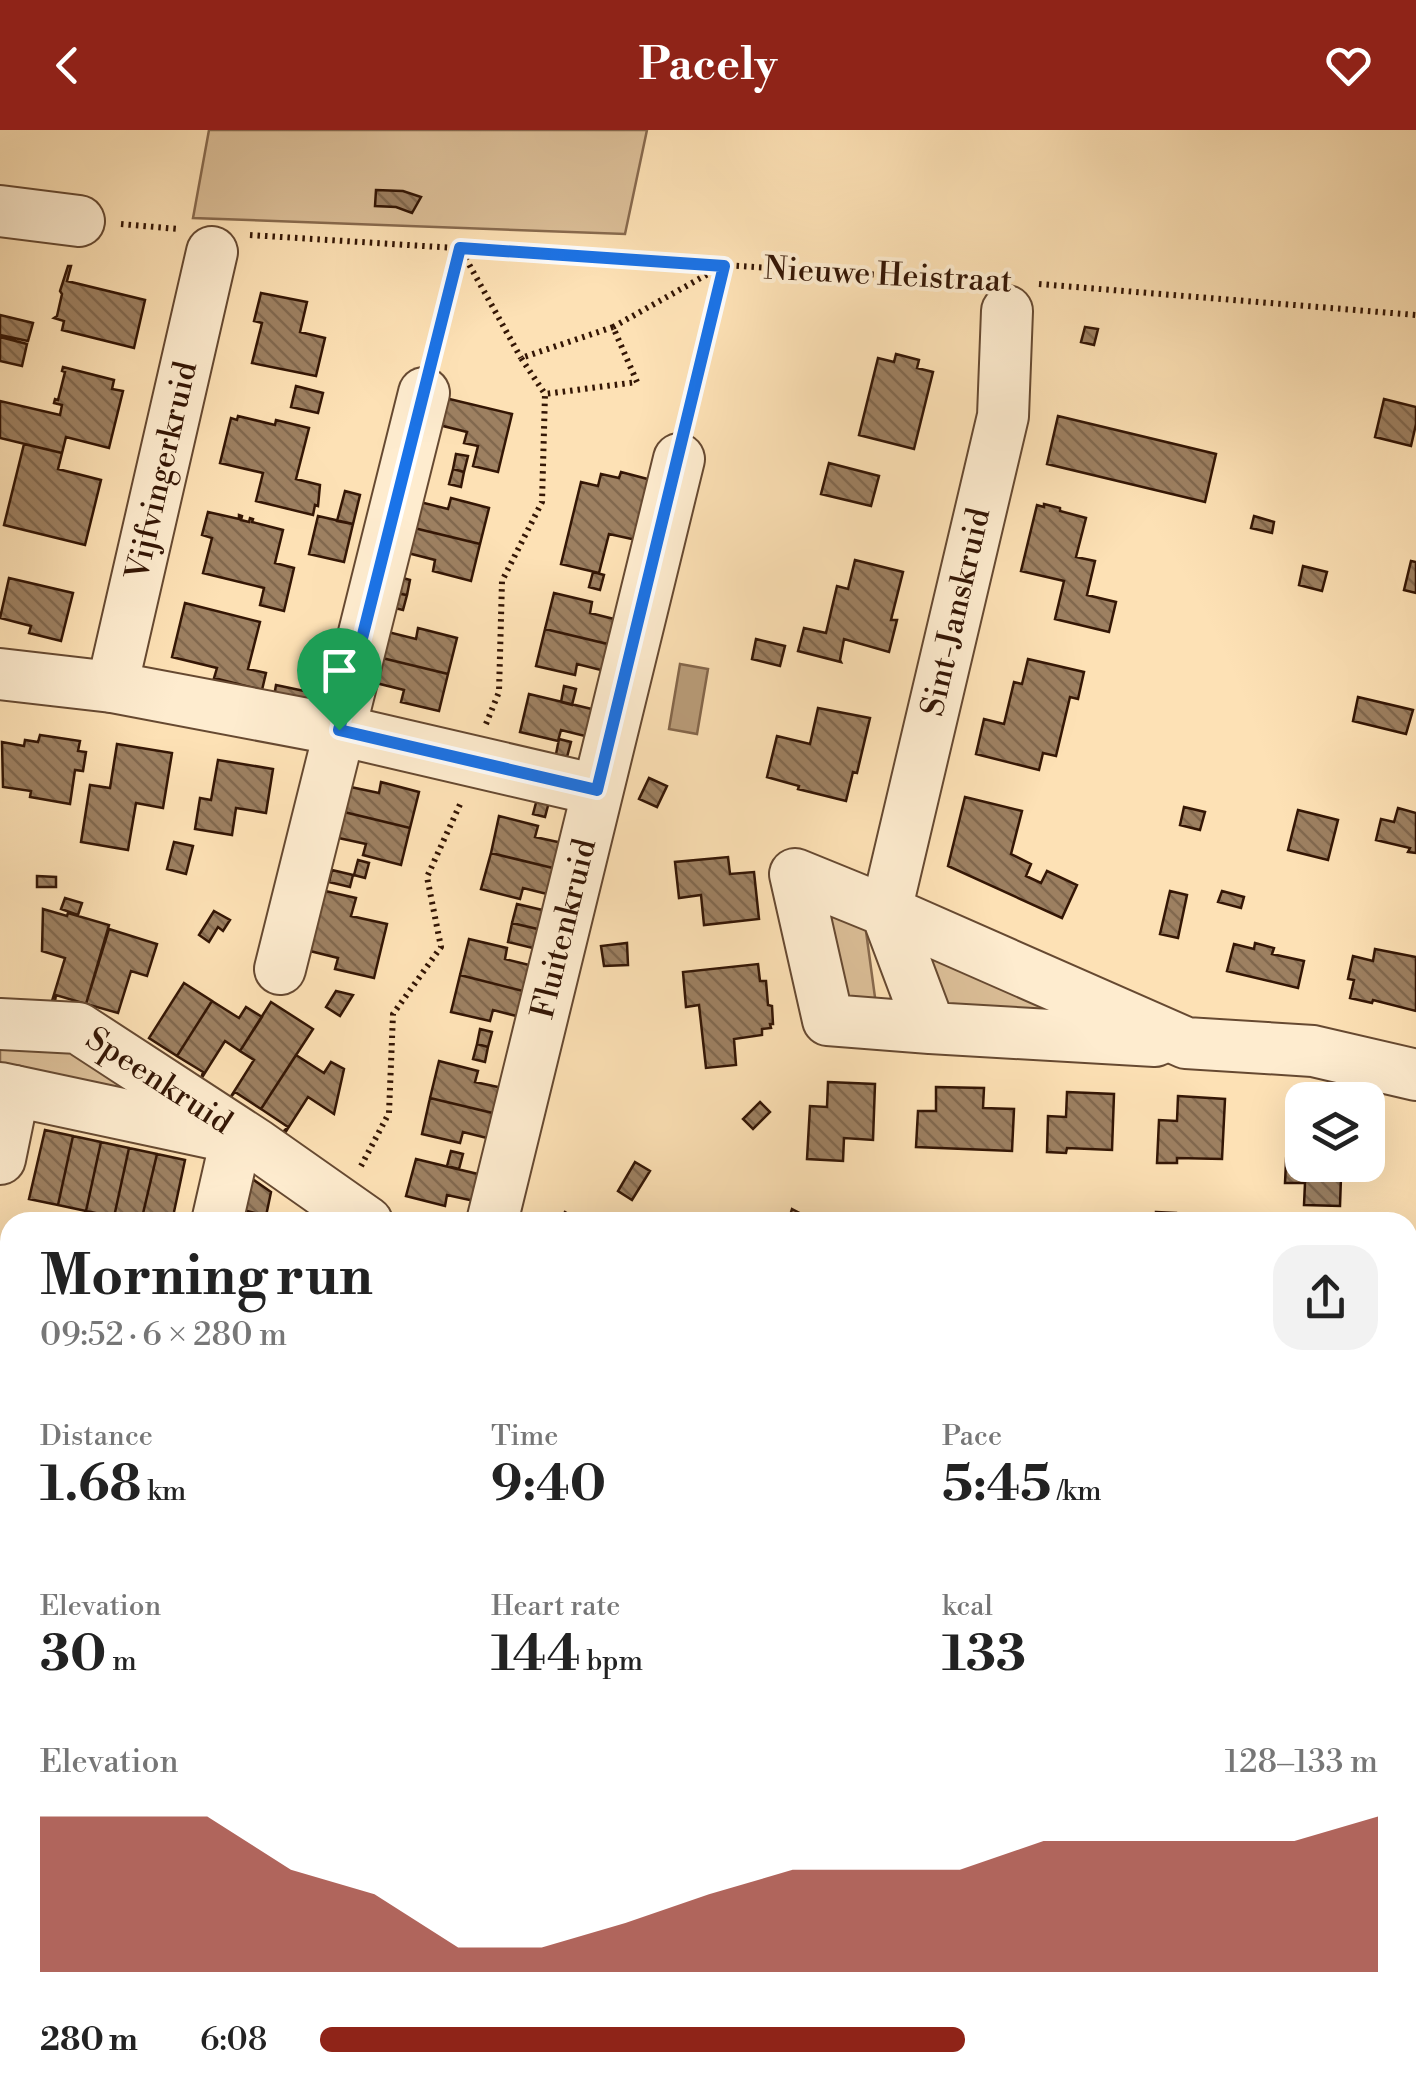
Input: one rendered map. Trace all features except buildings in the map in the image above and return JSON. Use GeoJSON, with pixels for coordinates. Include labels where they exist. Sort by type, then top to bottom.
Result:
{"type":"FeatureCollection","features":[{"type":"Feature","properties":{"kind":"street"},"geometry":{"type":"LineString","coordinates":[[0,211],[79,220]]}},
{"type":"Feature","properties":{"kind":"street","name":"Vijfvingerkruid"},"geometry":{"type":"LineString","coordinates":[[112,687],[208,239]]}},
{"type":"Feature","properties":{"kind":"street","name":"Sint-Janskruid"},"geometry":{"type":"LineString","coordinates":[[886,911],[1003,416],[1010,292]]}},
{"type":"Feature","properties":{"kind":"street"},"geometry":{"type":"LineString","coordinates":[[280,969],[424,393]]}},
{"type":"Feature","properties":{"kind":"street","name":"Fluitenkruid"},"geometry":{"type":"LineString","coordinates":[[494,1212],[679,459]]}},
{"type":"Feature","properties":{"kind":"street"},"geometry":{"type":"LineString","coordinates":[[0,674],[112,687],[339,730],[597,790]]}},
{"type":"Feature","properties":{"kind":"street"},"geometry":{"type":"LineString","coordinates":[[1186,1043],[796,874],[828,1020],[930,1028],[1313,1051],[1416,1075]]}},
{"type":"Feature","properties":{"kind":"street"},"geometry":{"type":"LineString","coordinates":[[886,911],[930,1028]]}},
{"type":"Feature","properties":{"kind":"street","name":"Speenkruid"},"geometry":{"type":"LineString","coordinates":[[0,1024],[78,1028],[352,1212]]}},
{"type":"Feature","properties":{"kind":"street","name":"Speenkruid"},"geometry":{"type":"LineString","coordinates":[[0,1159],[7,1089],[246,1141]]}},
{"type":"Feature","properties":{"kind":"street"},"geometry":{"type":"LineString","coordinates":[[221,1212],[246,1141]]}},
{"type":"Feature","properties":{"kind":"path","name":"Nieuwe Heistraat"},"geometry":{"type":"LineString","coordinates":[[79,220],[208,239],[460,248],[724,266],[1010,292],[1416,315]]}},
{"type":"Feature","properties":{"kind":"path"},"geometry":{"type":"LineString","coordinates":[[460,248],[545,394],[542,502],[502,581],[499,692],[482,734]]}},
{"type":"Feature","properties":{"kind":"path"},"geometry":{"type":"LineString","coordinates":[[424,393],[460,248]]}},
{"type":"Feature","properties":{"kind":"path"},"geometry":{"type":"LineString","coordinates":[[521,358],[612,328],[724,266]]}},
{"type":"Feature","properties":{"kind":"path"},"geometry":{"type":"LineString","coordinates":[[679,459],[724,266]]}},
{"type":"Feature","properties":{"kind":"path"},"geometry":{"type":"LineString","coordinates":[[545,394],[636,382],[612,328]]}},
{"type":"Feature","properties":{"kind":"path"},"geometry":{"type":"LineString","coordinates":[[359,1171],[388,1113],[392,1014],[440,947],[427,878],[468,786]]}},
{"type":"Feature","properties":{"kind":"shaded area"},"geometry":{"type":"Polygon","coordinates":[[[209,130],[647,130],[625,234],[193,218],[209,130]]]}},
{"type":"Feature","properties":{"kind":"shaded area"},"geometry":{"type":"Polygon","coordinates":[[[680,664],[708,669],[697,734],[669,729],[680,664]]]}},
{"type":"Feature","properties":{"kind":"shaded area"},"geometry":{"type":"Polygon","coordinates":[[[814,903],[865,924],[877,1012],[848,1010],[814,903]]]}},
{"type":"Feature","properties":{"kind":"shaded area"},"geometry":{"type":"Polygon","coordinates":[[[912,943],[1143,1035],[956,1020],[912,943]]]}},
{"type":"Feature","properties":{"kind":"shaded area"},"geometry":{"type":"Polygon","coordinates":[[[0,1041],[77,1044],[173,1110],[0,1072],[0,1041]]]}},
{"type":"Feature","properties":{"kind":"route"},"geometry":{"type":"LineString","coordinates":[[460,248],[724,266],[597,790],[339,730],[460,248]]}}]}
